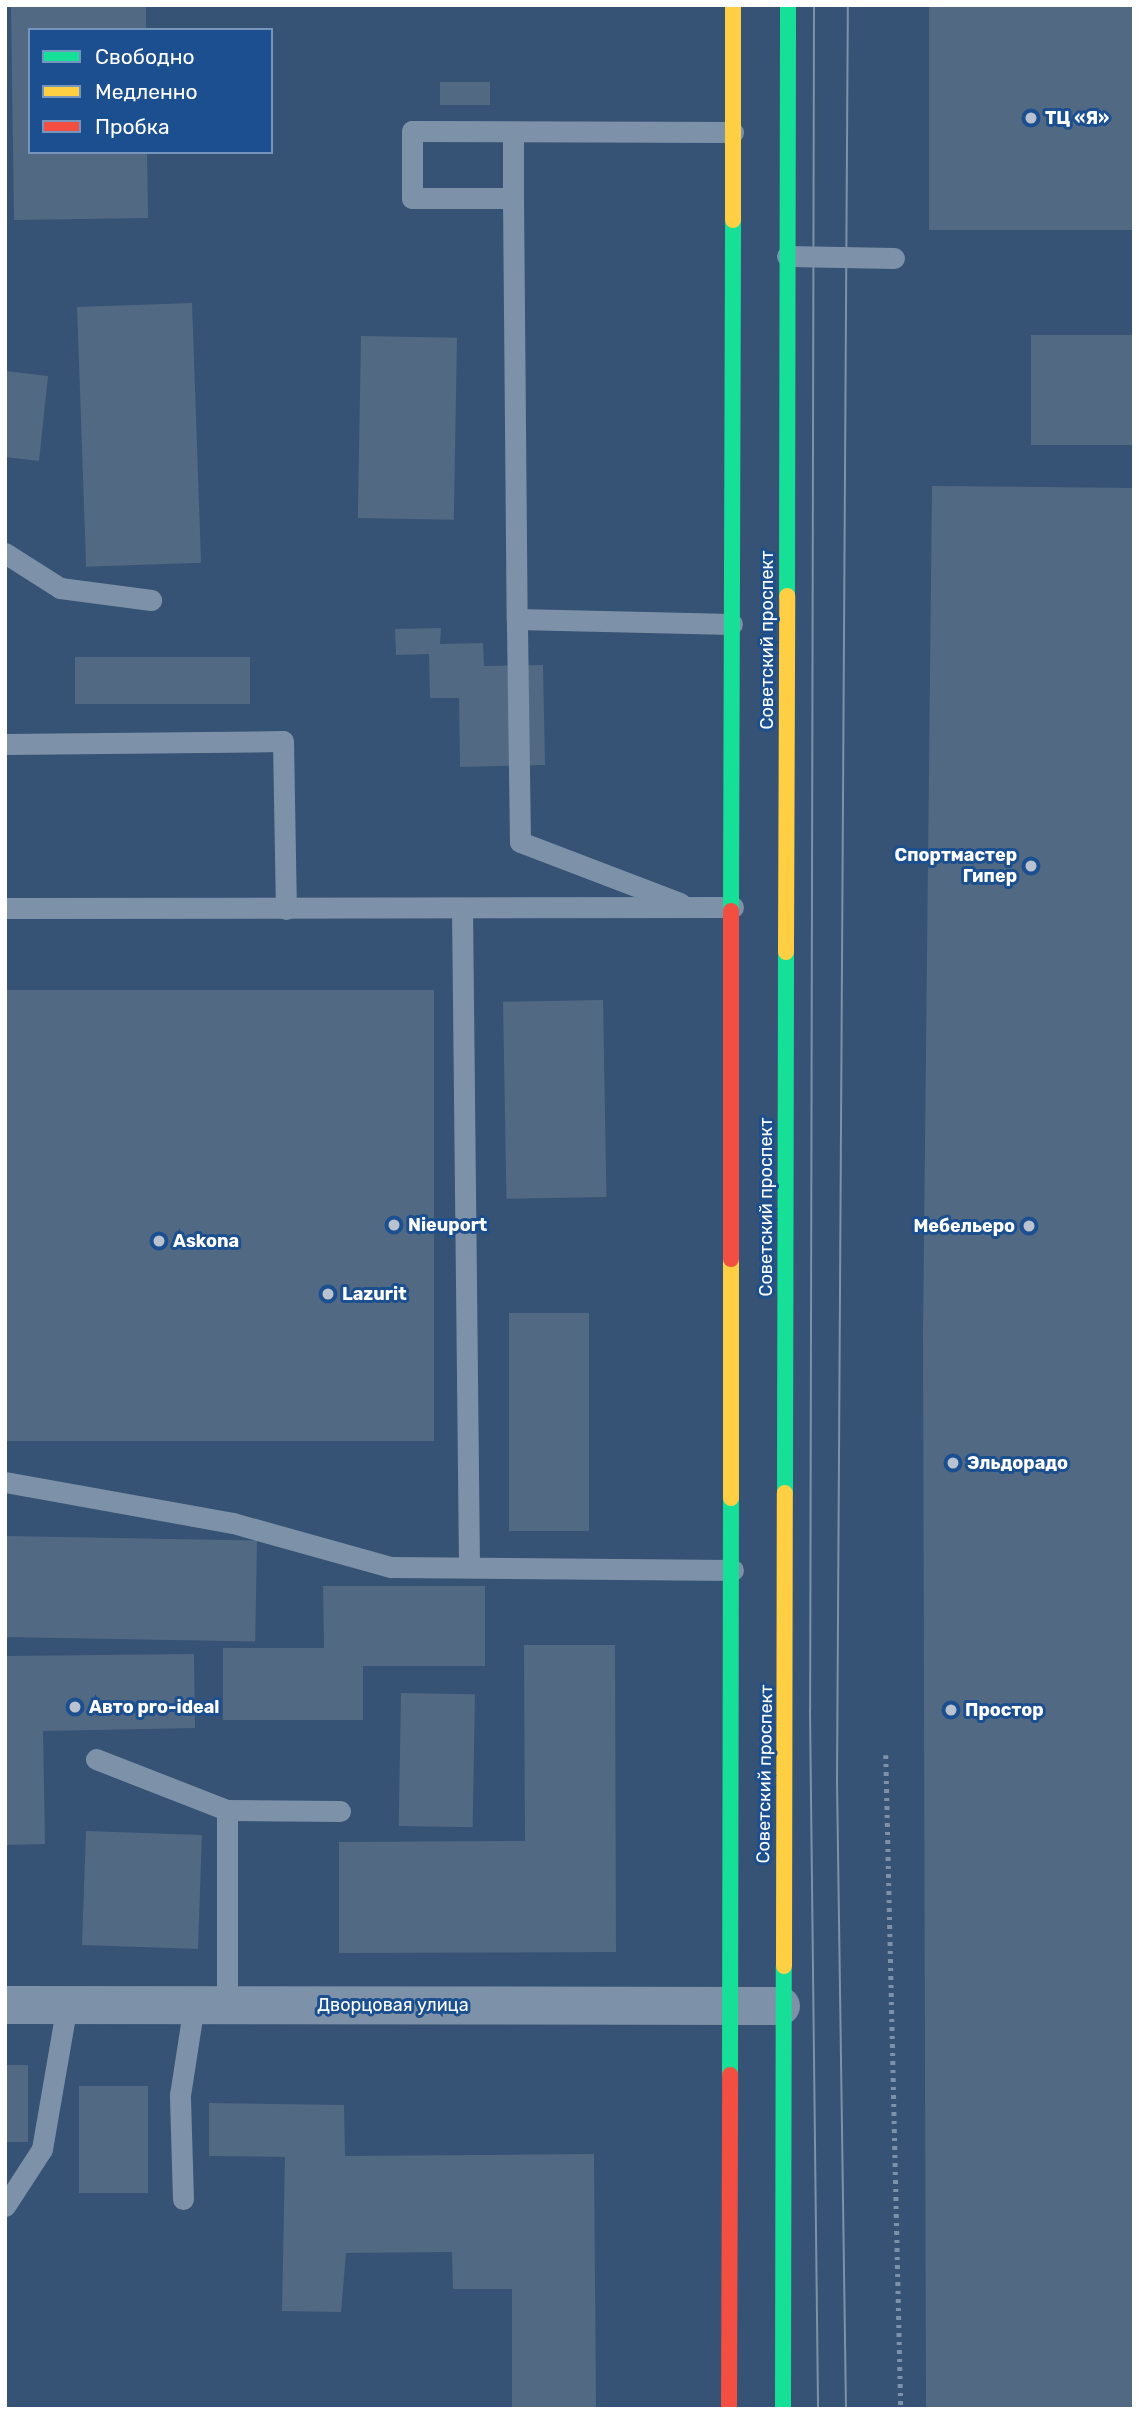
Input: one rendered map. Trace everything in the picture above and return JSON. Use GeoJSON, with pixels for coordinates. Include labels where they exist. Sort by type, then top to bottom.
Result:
{"type":"FeatureCollection","features":[{"type":"Feature","properties":{"kind":"main road","name":"Советский проспект"},"geometry":{"type":"LineString","coordinates":[[729,2409],[733,1570],[733,5]]}},
{"type":"Feature","properties":{"kind":"main road","name":"Советский проспект"},"geometry":{"type":"LineString","coordinates":[[783,2409],[781,2006],[788,5]]}},
{"type":"Feature","properties":{"kind":"street","name":"Дворцовая улица"},"geometry":{"type":"LineString","coordinates":[[5,2005],[781,2006]]}},
{"type":"Feature","properties":{"kind":"lane"},"geometry":{"type":"LineString","coordinates":[[513,198],[412,198],[412,131],[733,132]]}},
{"type":"Feature","properties":{"kind":"lane"},"geometry":{"type":"LineString","coordinates":[[513,132],[520,842],[692,907]]}},
{"type":"Feature","properties":{"kind":"lane"},"geometry":{"type":"LineString","coordinates":[[787,256],[894,258]]}},
{"type":"Feature","properties":{"kind":"lane"},"geometry":{"type":"LineString","coordinates":[[5,553],[60,588],[151,600]]}},
{"type":"Feature","properties":{"kind":"lane"},"geometry":{"type":"LineString","coordinates":[[517,619],[733,624]]}},
{"type":"Feature","properties":{"kind":"lane"},"geometry":{"type":"LineString","coordinates":[[5,744],[283,741],[286,909]]}},
{"type":"Feature","properties":{"kind":"lane"},"geometry":{"type":"LineString","coordinates":[[5,908],[733,907]]}},
{"type":"Feature","properties":{"kind":"lane"},"geometry":{"type":"LineString","coordinates":[[462,908],[469,1567]]}},
{"type":"Feature","properties":{"kind":"lane"},"geometry":{"type":"LineString","coordinates":[[5,1482],[233,1523],[391,1567],[733,1570]]}},
{"type":"Feature","properties":{"kind":"lane"},"geometry":{"type":"LineString","coordinates":[[96,1759],[227,1810],[340,1811]]}},
{"type":"Feature","properties":{"kind":"lane"},"geometry":{"type":"LineString","coordinates":[[183,2199],[180,2095],[211,2005],[227,1810]]}},
{"type":"Feature","properties":{"kind":"lane"},"geometry":{"type":"LineString","coordinates":[[5,2206],[42,2149],[67,2005]]}},
{"type":"Feature","properties":{"kind":"path"},"geometry":{"type":"LineString","coordinates":[[886,1755],[901,2409]]}},
{"type":"Feature","properties":{"kind":"building"},"geometry":{"type":"Polygon","coordinates":[[[11,5],[146,5],[146,28],[28,28],[28,154],[147,154],[148,218],[14,220],[11,5]]]}},
{"type":"Feature","properties":{"kind":"building","name":"ТЦ «Я»"},"geometry":{"type":"Polygon","coordinates":[[[929,5],[1134,5],[1134,230],[929,230],[929,5]]]}},
{"type":"Feature","properties":{"kind":"building"},"geometry":{"type":"Polygon","coordinates":[[[440,82],[490,82],[490,105],[440,105],[440,82]]]}},
{"type":"Feature","properties":{"kind":"building"},"geometry":{"type":"Polygon","coordinates":[[[192,303],[201,563],[86,567],[77,307],[192,303]]]}},
{"type":"Feature","properties":{"kind":"building"},"geometry":{"type":"Polygon","coordinates":[[[1031,335],[1134,335],[1134,445],[1031,445],[1031,335]]]}},
{"type":"Feature","properties":{"kind":"building"},"geometry":{"type":"Polygon","coordinates":[[[361,336],[457,338],[454,520],[358,518],[361,336]]]}},
{"type":"Feature","properties":{"kind":"building"},"geometry":{"type":"Polygon","coordinates":[[[5,371],[48,376],[39,461],[5,457],[5,371]]]}},
{"type":"Feature","properties":{"kind":"building"},"geometry":{"type":"Polygon","coordinates":[[[932,486],[1134,488],[1134,2409],[926,2409],[923,1334],[932,486]]]}},
{"type":"Feature","properties":{"kind":"building"},"geometry":{"type":"Polygon","coordinates":[[[441,628],[440,644],[483,643],[484,666],[543,665],[545,765],[460,767],[459,698],[430,698],[429,654],[396,655],[395,629],[441,628]]]}},
{"type":"Feature","properties":{"kind":"building"},"geometry":{"type":"Polygon","coordinates":[[[75,657],[250,657],[250,704],[75,704],[75,657]]]}},
{"type":"Feature","properties":{"kind":"building"},"geometry":{"type":"Polygon","coordinates":[[[5,990],[434,990],[434,1441],[5,1441],[5,990]]]}},
{"type":"Feature","properties":{"kind":"building"},"geometry":{"type":"Polygon","coordinates":[[[603,1000],[606,1197],[506,1199],[503,1002],[603,1000]]]}},
{"type":"Feature","properties":{"kind":"building"},"geometry":{"type":"Polygon","coordinates":[[[509,1313],[589,1313],[589,1531],[509,1531],[509,1313]]]}},
{"type":"Feature","properties":{"kind":"building"},"geometry":{"type":"Polygon","coordinates":[[[5,1536],[257,1540],[255,1641],[5,1637],[5,1536]]]}},
{"type":"Feature","properties":{"kind":"building"},"geometry":{"type":"Polygon","coordinates":[[[323,1586],[485,1586],[485,1666],[363,1666],[363,1720],[223,1720],[223,1648],[324,1648],[323,1586]]]}},
{"type":"Feature","properties":{"kind":"building"},"geometry":{"type":"Polygon","coordinates":[[[524,1645],[615,1645],[616,1952],[339,1953],[339,1842],[525,1841],[524,1645]]]}},
{"type":"Feature","properties":{"kind":"building"},"geometry":{"type":"Polygon","coordinates":[[[194,1654],[195,1728],[43,1731],[45,1844],[5,1845],[5,1656],[194,1654]]]}},
{"type":"Feature","properties":{"kind":"building"},"geometry":{"type":"Polygon","coordinates":[[[401,1693],[475,1694],[473,1827],[399,1826],[401,1693]]]}},
{"type":"Feature","properties":{"kind":"building"},"geometry":{"type":"Polygon","coordinates":[[[86,1831],[202,1835],[198,1949],[82,1945],[86,1831]]]}},
{"type":"Feature","properties":{"kind":"building"},"geometry":{"type":"Polygon","coordinates":[[[5,2065],[28,2065],[28,2142],[5,2142],[5,2065]]]}},
{"type":"Feature","properties":{"kind":"building"},"geometry":{"type":"Polygon","coordinates":[[[79,2086],[148,2086],[148,2193],[79,2193],[79,2086]]]}},
{"type":"Feature","properties":{"kind":"building"},"geometry":{"type":"Polygon","coordinates":[[[209,2103],[344,2105],[345,2156],[594,2154],[596,2409],[512,2409],[512,2289],[453,2289],[452,2252],[346,2253],[341,2312],[282,2311],[285,2157],[209,2156],[209,2103]]]}},
{"type":"Feature","properties":{"kind":"tram line"},"geometry":{"type":"LineString","coordinates":[[814,5],[810,1710],[818,2409]]}},
{"type":"Feature","properties":{"kind":"tram line"},"geometry":{"type":"LineString","coordinates":[[846,2409],[837,1782],[848,5]]}},
{"type":"Feature","properties":{"kind":"traffic: fast"},"geometry":{"type":"LineString","coordinates":[[787,596],[788,5]]}},
{"type":"Feature","properties":{"kind":"traffic: fast"},"geometry":{"type":"LineString","coordinates":[[731,911],[733,220]]}},
{"type":"Feature","properties":{"kind":"traffic: fast"},"geometry":{"type":"LineString","coordinates":[[785,1493],[786,952]]}},
{"type":"Feature","properties":{"kind":"traffic: fast"},"geometry":{"type":"LineString","coordinates":[[730,2075],[731,1498]]}},
{"type":"Feature","properties":{"kind":"traffic: fast"},"geometry":{"type":"LineString","coordinates":[[783,2409],[784,1966]]}},
{"type":"Feature","properties":{"kind":"traffic: slow"},"geometry":{"type":"LineString","coordinates":[[733,5],[733,220]]}},
{"type":"Feature","properties":{"kind":"traffic: slow"},"geometry":{"type":"LineString","coordinates":[[786,952],[787,596]]}},
{"type":"Feature","properties":{"kind":"traffic: slow"},"geometry":{"type":"LineString","coordinates":[[731,1259],[731,1498]]}},
{"type":"Feature","properties":{"kind":"traffic: slow"},"geometry":{"type":"LineString","coordinates":[[784,1966],[785,1493]]}},
{"type":"Feature","properties":{"kind":"traffic: jam"},"geometry":{"type":"LineString","coordinates":[[731,911],[731,1259]]}},
{"type":"Feature","properties":{"kind":"traffic: jam"},"geometry":{"type":"LineString","coordinates":[[729,2409],[730,2075]]}},
{"type":"Feature","properties":{"kind":"place","name":"ТЦ «Я»"},"geometry":{"type":"Point","coordinates":[1031,118]}},
{"type":"Feature","properties":{"kind":"place","name":"Спортмастер Гипер"},"geometry":{"type":"Point","coordinates":[1031,866]}},
{"type":"Feature","properties":{"kind":"place","name":"Nieuport"},"geometry":{"type":"Point","coordinates":[394,1225]}},
{"type":"Feature","properties":{"kind":"place","name":"Мебельеро"},"geometry":{"type":"Point","coordinates":[1029,1226]}},
{"type":"Feature","properties":{"kind":"place","name":"Askona"},"geometry":{"type":"Point","coordinates":[159,1241]}},
{"type":"Feature","properties":{"kind":"place","name":"Lazurit"},"geometry":{"type":"Point","coordinates":[328,1294]}},
{"type":"Feature","properties":{"kind":"place","name":"Эльдорадо"},"geometry":{"type":"Point","coordinates":[953,1463]}},
{"type":"Feature","properties":{"kind":"place","name":"Авто pro-ideal"},"geometry":{"type":"Point","coordinates":[75,1707]}},
{"type":"Feature","properties":{"kind":"place","name":"Простор"},"geometry":{"type":"Point","coordinates":[951,1710]}}]}
